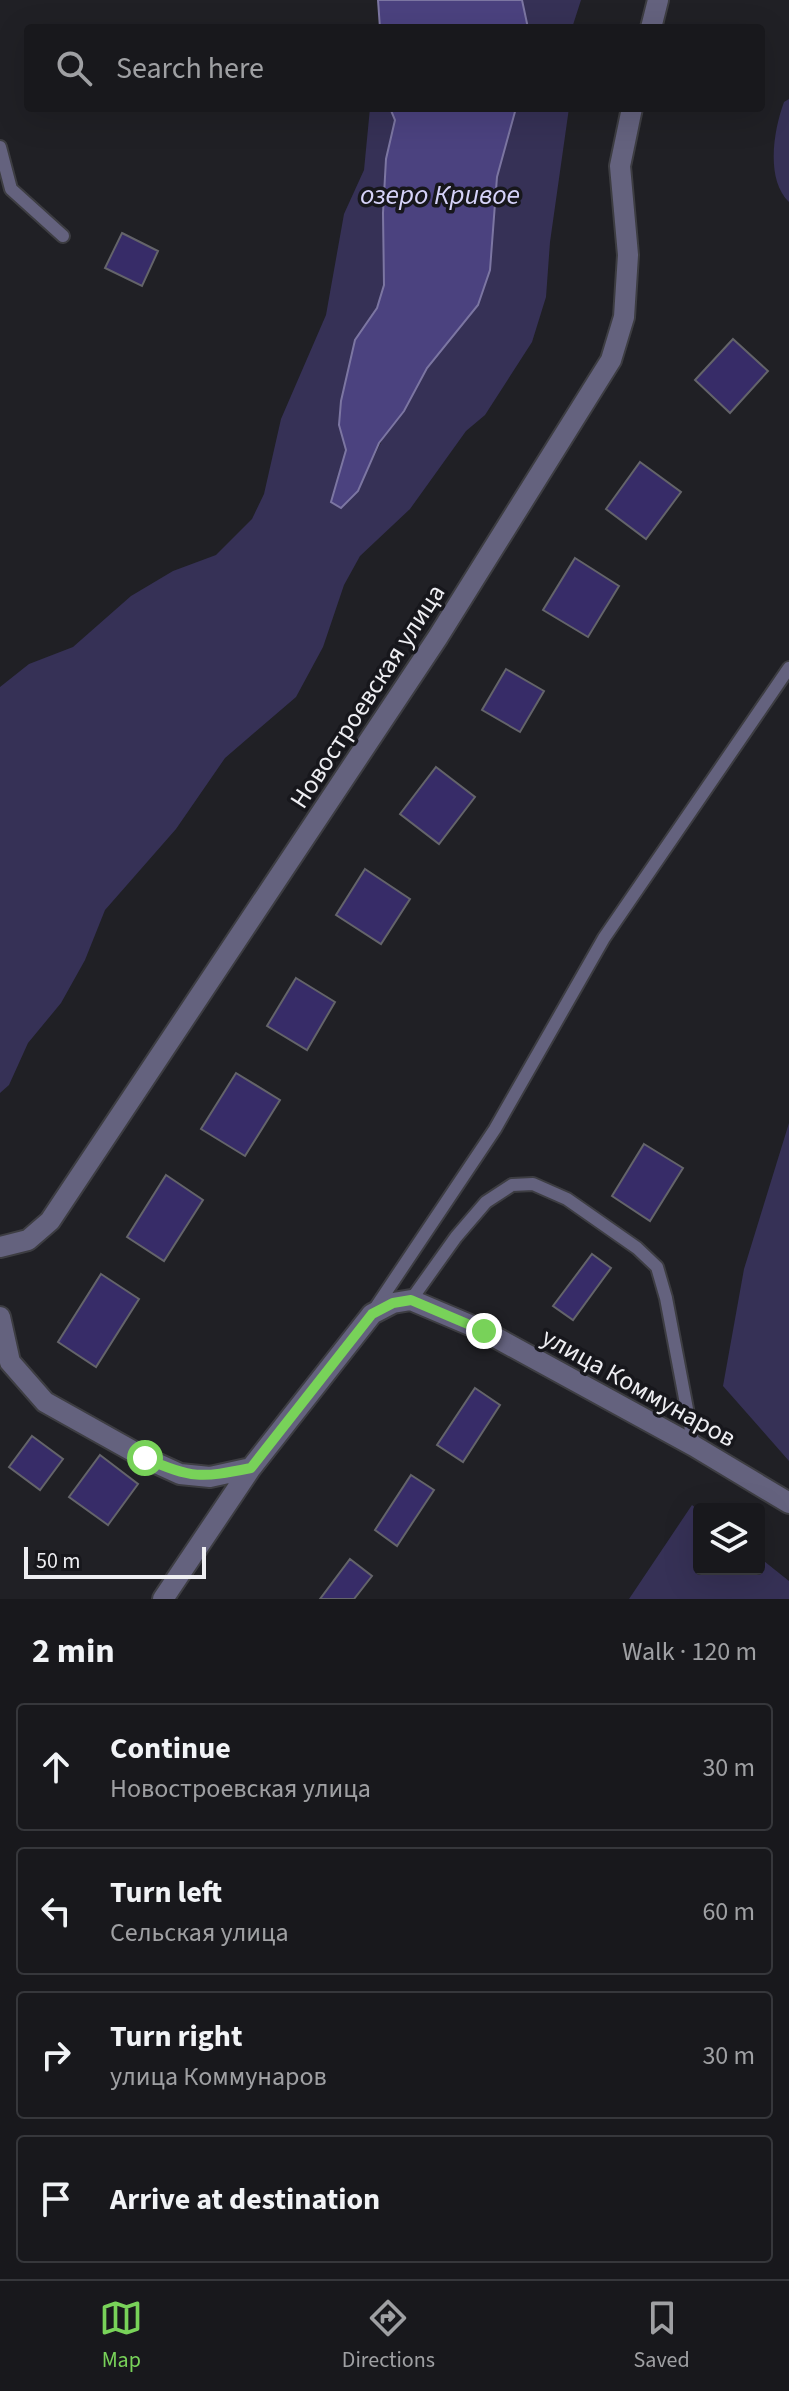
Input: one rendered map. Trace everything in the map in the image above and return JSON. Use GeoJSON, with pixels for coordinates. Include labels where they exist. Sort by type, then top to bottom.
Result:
{"type":"FeatureCollection","features":[{"type":"Feature","properties":{"kind":"street"},"geometry":{"type":"LineString","coordinates":[[652,24],[658,0]]}},
{"type":"Feature","properties":{"kind":"street","name":"Новостроевская улица"},"geometry":{"type":"LineString","coordinates":[[0,1247],[28,1240],[50,1221],[438,637],[611,360],[624,317],[628,255],[620,166],[631,112]]}},
{"type":"Feature","properties":{"kind":"street"},"geometry":{"type":"LineString","coordinates":[[163,1599],[251,1468],[372,1314],[393,1303],[411,1300]]}},
{"type":"Feature","properties":{"kind":"street","name":"улица Коммунаров"},"geometry":{"type":"LineString","coordinates":[[411,1300],[484,1331],[694,1446],[789,1503]]}},
{"type":"Feature","properties":{"kind":"street"},"geometry":{"type":"LineString","coordinates":[[0,1317],[10,1362],[45,1402],[180,1474],[210,1477],[251,1468]]}},
{"type":"Feature","properties":{"kind":"lane"},"geometry":{"type":"LineString","coordinates":[[0,147],[11,189],[63,236]]}},
{"type":"Feature","properties":{"kind":"lane"},"geometry":{"type":"LineString","coordinates":[[372,1314],[495,1129],[604,938],[789,668]]}},
{"type":"Feature","properties":{"kind":"lane"},"geometry":{"type":"LineString","coordinates":[[411,1300],[456,1237],[486,1202],[512,1185],[533,1184],[567,1199],[637,1248],[657,1267],[666,1298],[694,1446]]}},
{"type":"Feature","properties":{"kind":"shaded area"},"geometry":{"type":"Polygon","coordinates":[[[522,0],[581,0],[573,24],[527,24],[522,0]]]}},
{"type":"Feature","properties":{"kind":"shaded area"},"geometry":{"type":"Polygon","coordinates":[[[789,99],[789,202],[777,180],[774,154],[780,113],[784,102],[789,99]]]}},
{"type":"Feature","properties":{"kind":"shaded area"},"geometry":{"type":"Polygon","coordinates":[[[370,112],[392,112],[395,120],[386,159],[383,213],[384,285],[377,308],[355,340],[341,401],[339,425],[346,450],[331,502],[358,490],[386,432],[404,411],[427,368],[478,305],[490,270],[497,177],[515,112],[568,112],[550,242],[546,297],[532,342],[485,415],[466,431],[410,509],[360,556],[344,585],[323,647],[296,697],[225,758],[176,829],[105,910],[85,960],[61,1003],[28,1043],[9,1085],[0,1093],[0,687],[29,664],[73,647],[131,596],[173,571],[216,555],[252,519],[264,494],[281,419],[326,315],[344,214],[364,170],[370,112]]]}},
{"type":"Feature","properties":{"kind":"shaded area"},"geometry":{"type":"Polygon","coordinates":[[[789,1123],[789,1461],[723,1386],[744,1269],[789,1123]]]}},
{"type":"Feature","properties":{"kind":"shaded area"},"geometry":{"type":"Polygon","coordinates":[[[692,1505],[693,1575],[765,1575],[765,1562],[789,1581],[789,1599],[629,1599],[692,1505]]]}},
{"type":"Feature","properties":{"kind":"water"},"geometry":{"type":"Polygon","coordinates":[[[378,0],[522,0],[527,24],[380,24],[378,0]]]}},
{"type":"Feature","properties":{"kind":"water","name":"озеро Кривое"},"geometry":{"type":"Polygon","coordinates":[[[392,112],[515,112],[497,177],[490,270],[478,305],[427,368],[404,411],[379,443],[358,491],[341,508],[331,502],[346,450],[339,425],[341,401],[355,340],[377,308],[384,285],[386,159],[395,120],[392,112]]]}},
{"type":"Feature","properties":{"kind":"building"},"geometry":{"type":"Polygon","coordinates":[[[122,233],[158,251],[142,286],[105,268],[122,233]]]}},
{"type":"Feature","properties":{"kind":"building"},"geometry":{"type":"Polygon","coordinates":[[[733,339],[768,371],[730,413],[695,380],[733,339]]]}},
{"type":"Feature","properties":{"kind":"building"},"geometry":{"type":"Polygon","coordinates":[[[640,462],[681,492],[646,539],[606,509],[640,462]]]}},
{"type":"Feature","properties":{"kind":"building"},"geometry":{"type":"Polygon","coordinates":[[[575,558],[619,586],[588,637],[543,610],[575,558]]]}},
{"type":"Feature","properties":{"kind":"building"},"geometry":{"type":"Polygon","coordinates":[[[506,669],[544,691],[520,732],[482,710],[506,669]]]}},
{"type":"Feature","properties":{"kind":"building"},"geometry":{"type":"Polygon","coordinates":[[[436,767],[475,797],[439,844],[400,814],[436,767]]]}},
{"type":"Feature","properties":{"kind":"building"},"geometry":{"type":"Polygon","coordinates":[[[365,869],[410,899],[381,944],[336,915],[365,869]]]}},
{"type":"Feature","properties":{"kind":"building"},"geometry":{"type":"Polygon","coordinates":[[[296,978],[335,1002],[307,1050],[267,1026],[296,978]]]}},
{"type":"Feature","properties":{"kind":"building"},"geometry":{"type":"Polygon","coordinates":[[[236,1073],[280,1100],[245,1156],[201,1129],[236,1073]]]}},
{"type":"Feature","properties":{"kind":"building"},"geometry":{"type":"Polygon","coordinates":[[[644,1144],[683,1168],[650,1221],[612,1196],[644,1144]]]}},
{"type":"Feature","properties":{"kind":"building"},"geometry":{"type":"Polygon","coordinates":[[[166,1175],[203,1200],[164,1261],[127,1237],[166,1175]]]}},
{"type":"Feature","properties":{"kind":"building"},"geometry":{"type":"Polygon","coordinates":[[[592,1254],[611,1268],[573,1320],[553,1306],[592,1254]]]}},
{"type":"Feature","properties":{"kind":"building"},"geometry":{"type":"Polygon","coordinates":[[[101,1274],[139,1299],[96,1367],[58,1342],[101,1274]]]}},
{"type":"Feature","properties":{"kind":"building"},"geometry":{"type":"Polygon","coordinates":[[[475,1388],[500,1405],[463,1462],[437,1445],[475,1388]]]}},
{"type":"Feature","properties":{"kind":"building"},"geometry":{"type":"Polygon","coordinates":[[[32,1436],[63,1459],[40,1490],[9,1467],[32,1436]]]}},
{"type":"Feature","properties":{"kind":"building"},"geometry":{"type":"Polygon","coordinates":[[[100,1455],[138,1484],[108,1525],[69,1497],[100,1455]]]}},
{"type":"Feature","properties":{"kind":"building"},"geometry":{"type":"Polygon","coordinates":[[[411,1475],[434,1490],[397,1546],[375,1530],[411,1475]]]}},
{"type":"Feature","properties":{"kind":"building"},"geometry":{"type":"Polygon","coordinates":[[[350,1559],[372,1576],[354,1599],[320,1599],[350,1559]]]}},
{"type":"Feature","properties":{"kind":"route"},"geometry":{"type":"LineString","coordinates":[[145,1458],[180,1474],[210,1477],[251,1468],[372,1314],[393,1303],[411,1300],[484,1331]]}}]}
